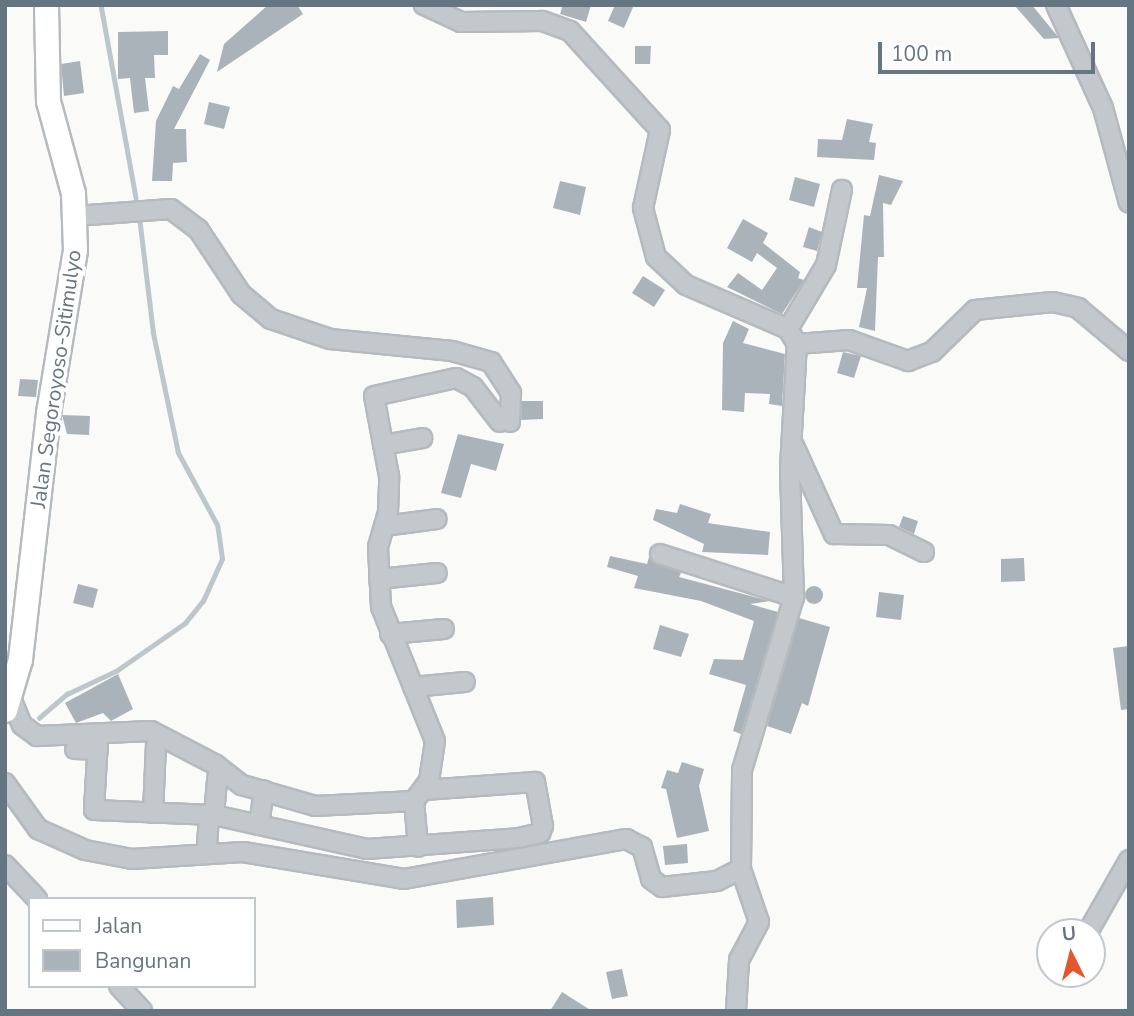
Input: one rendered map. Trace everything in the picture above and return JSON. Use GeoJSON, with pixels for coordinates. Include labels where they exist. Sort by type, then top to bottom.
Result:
{"type":"FeatureCollection","features":[{"type":"Feature","properties":{"kind":"main road","name":"Jalan Segoroyoso-Sitimulyo"},"geometry":{"type":"LineString","coordinates":[[8,704],[22,646],[48,413],[72,282],[75,216],[48,101],[47,5]]}},
{"type":"Feature","properties":{"kind":"street"},"geometry":{"type":"LineString","coordinates":[[424,5],[461,22],[542,21],[570,31],[660,130],[643,208],[656,257],[686,285],[793,336],[849,340],[908,361],[932,352],[975,310],[989,304],[1053,302],[1078,308],[1129,351]]}},
{"type":"Feature","properties":{"kind":"street"},"geometry":{"type":"LineString","coordinates":[[1056,5],[1103,108],[1129,203]]}},
{"type":"Feature","properties":{"kind":"street"},"geometry":{"type":"LineString","coordinates":[[736,1011],[740,960],[759,922],[741,869],[744,761],[794,597],[793,336],[826,265],[842,190]]}},
{"type":"Feature","properties":{"kind":"street"},"geometry":{"type":"LineString","coordinates":[[75,216],[171,209],[198,229],[241,294],[271,319],[330,339],[452,351],[491,362],[511,393],[505,422],[473,387],[456,378],[436,380],[373,396],[389,477],[379,579],[390,634],[435,741],[419,795],[418,847]]}},
{"type":"Feature","properties":{"kind":"street"},"geometry":{"type":"LineString","coordinates":[[383,444],[422,438]]}},
{"type":"Feature","properties":{"kind":"street"},"geometry":{"type":"LineString","coordinates":[[792,439],[834,534],[889,534],[923,552]]}},
{"type":"Feature","properties":{"kind":"street"},"geometry":{"type":"LineString","coordinates":[[384,526],[437,519]]}},
{"type":"Feature","properties":{"kind":"street"},"geometry":{"type":"LineString","coordinates":[[660,554],[794,597]]}},
{"type":"Feature","properties":{"kind":"street"},"geometry":{"type":"LineString","coordinates":[[379,579],[437,573]]}},
{"type":"Feature","properties":{"kind":"street"},"geometry":{"type":"LineString","coordinates":[[390,634],[443,629]]}},
{"type":"Feature","properties":{"kind":"street"},"geometry":{"type":"LineString","coordinates":[[413,687],[465,682]]}},
{"type":"Feature","properties":{"kind":"street"},"geometry":{"type":"LineString","coordinates":[[8,704],[22,725],[37,736],[151,731],[216,765],[237,783],[328,808],[535,782],[543,825],[540,833],[519,838],[418,847],[337,845],[212,815],[94,810],[98,745],[75,749]]}},
{"type":"Feature","properties":{"kind":"street"},"geometry":{"type":"LineString","coordinates":[[153,814],[156,748],[177,753]]}},
{"type":"Feature","properties":{"kind":"street"},"geometry":{"type":"LineString","coordinates":[[207,845],[217,777]]}},
{"type":"Feature","properties":{"kind":"street"},"geometry":{"type":"LineString","coordinates":[[5,783],[25,817],[48,835],[85,850],[132,859],[243,852],[404,879],[617,841],[642,847],[651,879],[662,887],[717,881],[741,869]]}},
{"type":"Feature","properties":{"kind":"street"},"geometry":{"type":"LineString","coordinates":[[258,825],[264,790]]}},
{"type":"Feature","properties":{"kind":"street"},"geometry":{"type":"LineString","coordinates":[[1096,918],[1129,860]]}},
{"type":"Feature","properties":{"kind":"street"},"geometry":{"type":"LineString","coordinates":[[5,865],[35,897]]}},
{"type":"Feature","properties":{"kind":"street"},"geometry":{"type":"LineString","coordinates":[[122,988],[142,1011]]}},
{"type":"Feature","properties":{"kind":"building"},"geometry":{"type":"Polygon","coordinates":[[[268,5],[297,5],[303,14],[217,72],[224,44],[268,5]]]}},
{"type":"Feature","properties":{"kind":"building"},"geometry":{"type":"Polygon","coordinates":[[[563,5],[591,5],[586,22],[560,14],[563,5]]]}},
{"type":"Feature","properties":{"kind":"building"},"geometry":{"type":"Polygon","coordinates":[[[615,5],[634,5],[624,28],[608,21],[615,5]]]}},
{"type":"Feature","properties":{"kind":"building"},"geometry":{"type":"Polygon","coordinates":[[[1014,5],[1032,5],[1059,38],[1044,39],[1014,5]]]}},
{"type":"Feature","properties":{"kind":"building"},"geometry":{"type":"Polygon","coordinates":[[[168,31],[168,55],[154,55],[155,78],[145,78],[149,111],[134,113],[130,78],[118,79],[118,32],[168,31]]]}},
{"type":"Feature","properties":{"kind":"building"},"geometry":{"type":"Polygon","coordinates":[[[635,46],[651,46],[650,64],[635,64],[635,46]]]}},
{"type":"Feature","properties":{"kind":"building"},"geometry":{"type":"Polygon","coordinates":[[[200,54],[210,60],[174,129],[186,129],[187,162],[173,163],[172,181],[152,181],[156,121],[173,86],[179,89],[200,54]]]}},
{"type":"Feature","properties":{"kind":"building"},"geometry":{"type":"Polygon","coordinates":[[[80,61],[84,93],[64,96],[61,64],[80,61]]]}},
{"type":"Feature","properties":{"kind":"building"},"geometry":{"type":"Polygon","coordinates":[[[209,102],[230,107],[224,129],[204,124],[209,102]]]}},
{"type":"Feature","properties":{"kind":"building"},"geometry":{"type":"Polygon","coordinates":[[[847,119],[873,124],[869,142],[876,143],[874,160],[817,157],[818,139],[842,140],[847,119]]]}},
{"type":"Feature","properties":{"kind":"building"},"geometry":{"type":"Polygon","coordinates":[[[879,175],[903,181],[891,205],[883,203],[884,257],[878,257],[875,331],[859,327],[867,288],[857,288],[864,215],[870,216],[879,175]]]}},
{"type":"Feature","properties":{"kind":"building"},"geometry":{"type":"Polygon","coordinates":[[[795,177],[820,184],[814,207],[789,200],[795,177]]]}},
{"type":"Feature","properties":{"kind":"building"},"geometry":{"type":"Polygon","coordinates":[[[560,181],[586,187],[580,215],[553,208],[560,181]]]}},
{"type":"Feature","properties":{"kind":"building"},"geometry":{"type":"Polygon","coordinates":[[[743,219],[768,233],[763,243],[800,272],[798,278],[804,280],[782,314],[727,287],[738,273],[762,290],[777,268],[757,253],[752,262],[727,248],[743,219]]]}},
{"type":"Feature","properties":{"kind":"building"},"geometry":{"type":"Polygon","coordinates":[[[809,227],[822,232],[817,251],[803,247],[809,227]]]}},
{"type":"Feature","properties":{"kind":"building"},"geometry":{"type":"Polygon","coordinates":[[[643,276],[665,290],[654,307],[632,293],[643,276]]]}},
{"type":"Feature","properties":{"kind":"building"},"geometry":{"type":"Polygon","coordinates":[[[733,321],[749,329],[743,343],[785,354],[782,406],[769,404],[770,394],[745,393],[744,412],[722,410],[723,343],[733,321]]]}},
{"type":"Feature","properties":{"kind":"building"},"geometry":{"type":"Polygon","coordinates":[[[843,352],[861,356],[854,378],[837,373],[843,352]]]}},
{"type":"Feature","properties":{"kind":"building"},"geometry":{"type":"Polygon","coordinates":[[[20,379],[38,380],[36,397],[18,396],[20,379]]]}},
{"type":"Feature","properties":{"kind":"building"},"geometry":{"type":"Polygon","coordinates":[[[522,401],[543,401],[543,419],[521,420],[522,401]]]}},
{"type":"Feature","properties":{"kind":"building"},"geometry":{"type":"Polygon","coordinates":[[[62,415],[90,416],[89,435],[67,434],[62,415]]]}},
{"type":"Feature","properties":{"kind":"building"},"geometry":{"type":"Polygon","coordinates":[[[458,434],[504,444],[496,471],[471,464],[461,498],[441,493],[458,434]]]}},
{"type":"Feature","properties":{"kind":"building"},"geometry":{"type":"Polygon","coordinates":[[[680,504],[711,514],[708,523],[770,532],[768,555],[702,552],[704,544],[653,520],[656,509],[677,513],[680,504]]]}},
{"type":"Feature","properties":{"kind":"building"},"geometry":{"type":"Polygon","coordinates":[[[903,516],[918,521],[914,534],[899,527],[903,516]]]}},
{"type":"Feature","properties":{"kind":"building"},"geometry":{"type":"Polygon","coordinates":[[[610,556],[647,564],[649,557],[681,573],[679,577],[770,601],[750,604],[778,612],[741,734],[733,731],[746,685],[709,674],[714,659],[743,660],[754,621],[701,601],[634,588],[638,576],[607,567],[610,556]]]}},
{"type":"Feature","properties":{"kind":"building"},"geometry":{"type":"Polygon","coordinates":[[[1024,558],[1025,581],[1001,582],[1001,559],[1024,558]]]}},
{"type":"Feature","properties":{"kind":"building"},"geometry":{"type":"Polygon","coordinates":[[[78,584],[98,589],[93,608],[73,603],[78,584]]]}},
{"type":"Feature","properties":{"kind":"building"},"geometry":{"type":"Polygon","coordinates":[[[810,586],[818,586],[823,595],[821,602],[810,604],[805,599],[805,591],[810,586]]]}},
{"type":"Feature","properties":{"kind":"building"},"geometry":{"type":"Polygon","coordinates":[[[879,592],[904,595],[901,620],[876,617],[879,592]]]}},
{"type":"Feature","properties":{"kind":"building"},"geometry":{"type":"Polygon","coordinates":[[[799,618],[830,627],[808,706],[802,703],[791,734],[767,726],[799,618]]]}},
{"type":"Feature","properties":{"kind":"building"},"geometry":{"type":"Polygon","coordinates":[[[660,625],[689,634],[681,657],[653,649],[660,625]]]}},
{"type":"Feature","properties":{"kind":"building"},"geometry":{"type":"Polygon","coordinates":[[[1129,646],[1129,709],[1121,710],[1113,648],[1129,646]]]}},
{"type":"Feature","properties":{"kind":"building"},"geometry":{"type":"Polygon","coordinates":[[[118,674],[133,709],[111,721],[103,713],[76,723],[65,703],[118,674]]]}},
{"type":"Feature","properties":{"kind":"building"},"geometry":{"type":"Polygon","coordinates":[[[682,762],[704,769],[699,786],[709,831],[677,838],[666,789],[661,788],[667,770],[678,773],[682,762]]]}},
{"type":"Feature","properties":{"kind":"building"},"geometry":{"type":"Polygon","coordinates":[[[687,844],[688,863],[665,865],[663,846],[687,844]]]}},
{"type":"Feature","properties":{"kind":"building"},"geometry":{"type":"Polygon","coordinates":[[[493,897],[494,925],[457,928],[456,900],[493,897]]]}},
{"type":"Feature","properties":{"kind":"building"},"geometry":{"type":"Polygon","coordinates":[[[622,969],[628,996],[612,999],[606,972],[622,969]]]}},
{"type":"Feature","properties":{"kind":"building"},"geometry":{"type":"Polygon","coordinates":[[[562,992],[592,1011],[550,1011],[562,992]]]}},
{"type":"Feature","properties":{"kind":"waterway"},"geometry":{"type":"LineString","coordinates":[[101,5],[136,198]]}},
{"type":"Feature","properties":{"kind":"waterway"},"geometry":{"type":"LineString","coordinates":[[39,718],[67,694],[116,671],[185,623],[203,601],[222,559],[217,525],[178,453],[153,333],[139,217]]}}]}
